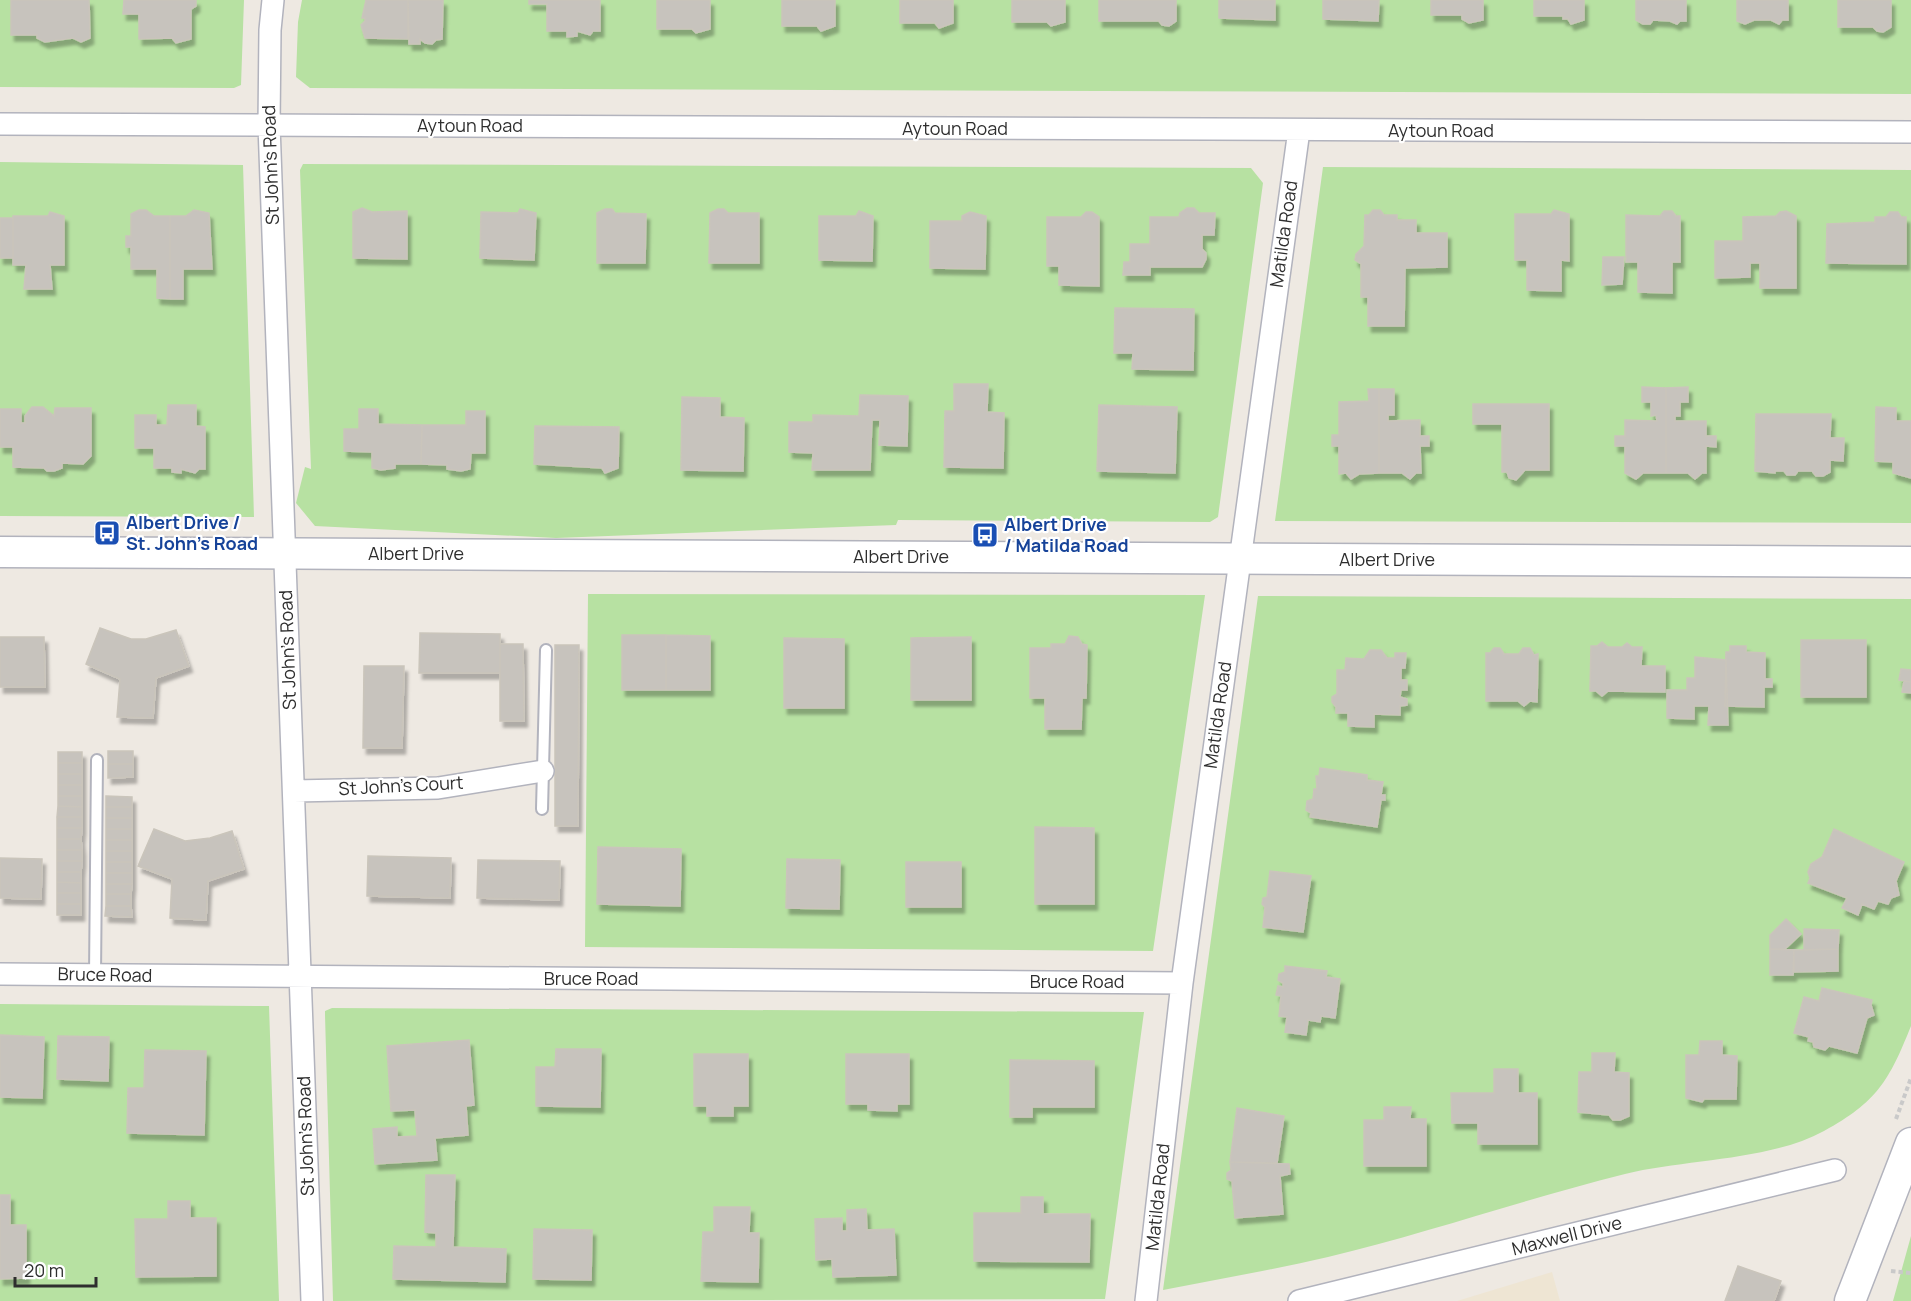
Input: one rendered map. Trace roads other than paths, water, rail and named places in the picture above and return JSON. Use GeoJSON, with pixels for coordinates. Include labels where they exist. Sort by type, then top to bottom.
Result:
{"type":"FeatureCollection","features":[{"type":"Feature","properties":{"kind":"street","name":"St John's Road"},"geometry":{"type":"LineString","coordinates":[[273,0],[270,30],[269,125],[312,1301]]}},
{"type":"Feature","properties":{"kind":"street","name":"Aytoun Road"},"geometry":{"type":"LineString","coordinates":[[0,124],[1911,132]]}},
{"type":"Feature","properties":{"kind":"street","name":"Matilda Road"},"geometry":{"type":"LineString","coordinates":[[1146,1301],[1182,983],[1299,130]]}},
{"type":"Feature","properties":{"kind":"street","name":"Albert Drive"},"geometry":{"type":"LineString","coordinates":[[0,552],[1911,562]]}},
{"type":"Feature","properties":{"kind":"street","name":"St John's Court"},"geometry":{"type":"LineString","coordinates":[[294,791],[438,788],[543,771]]}},
{"type":"Feature","properties":{"kind":"street","name":"Bruce Road"},"geometry":{"type":"LineString","coordinates":[[0,974],[1182,983]]}},
{"type":"Feature","properties":{"kind":"street"},"geometry":{"type":"LineString","coordinates":[[1850,1301],[1910,1150]]}},
{"type":"Feature","properties":{"kind":"street","name":"Maxwell Drive"},"geometry":{"type":"LineString","coordinates":[[1299,1301],[1835,1170]]}},
{"type":"Feature","properties":{"kind":"lane"},"geometry":{"type":"LineString","coordinates":[[542,808],[546,650]]}},
{"type":"Feature","properties":{"kind":"lane"},"geometry":{"type":"LineString","coordinates":[[95,975],[97,760]]}},
{"type":"Feature","properties":{"kind":"place","name":"Albert Drive / St. John's Road"},"geometry":{"type":"Point","coordinates":[107,533]}},
{"type":"Feature","properties":{"kind":"place","name":"Albert Drive / Matilda Road"},"geometry":{"type":"Point","coordinates":[985,535]}}]}
